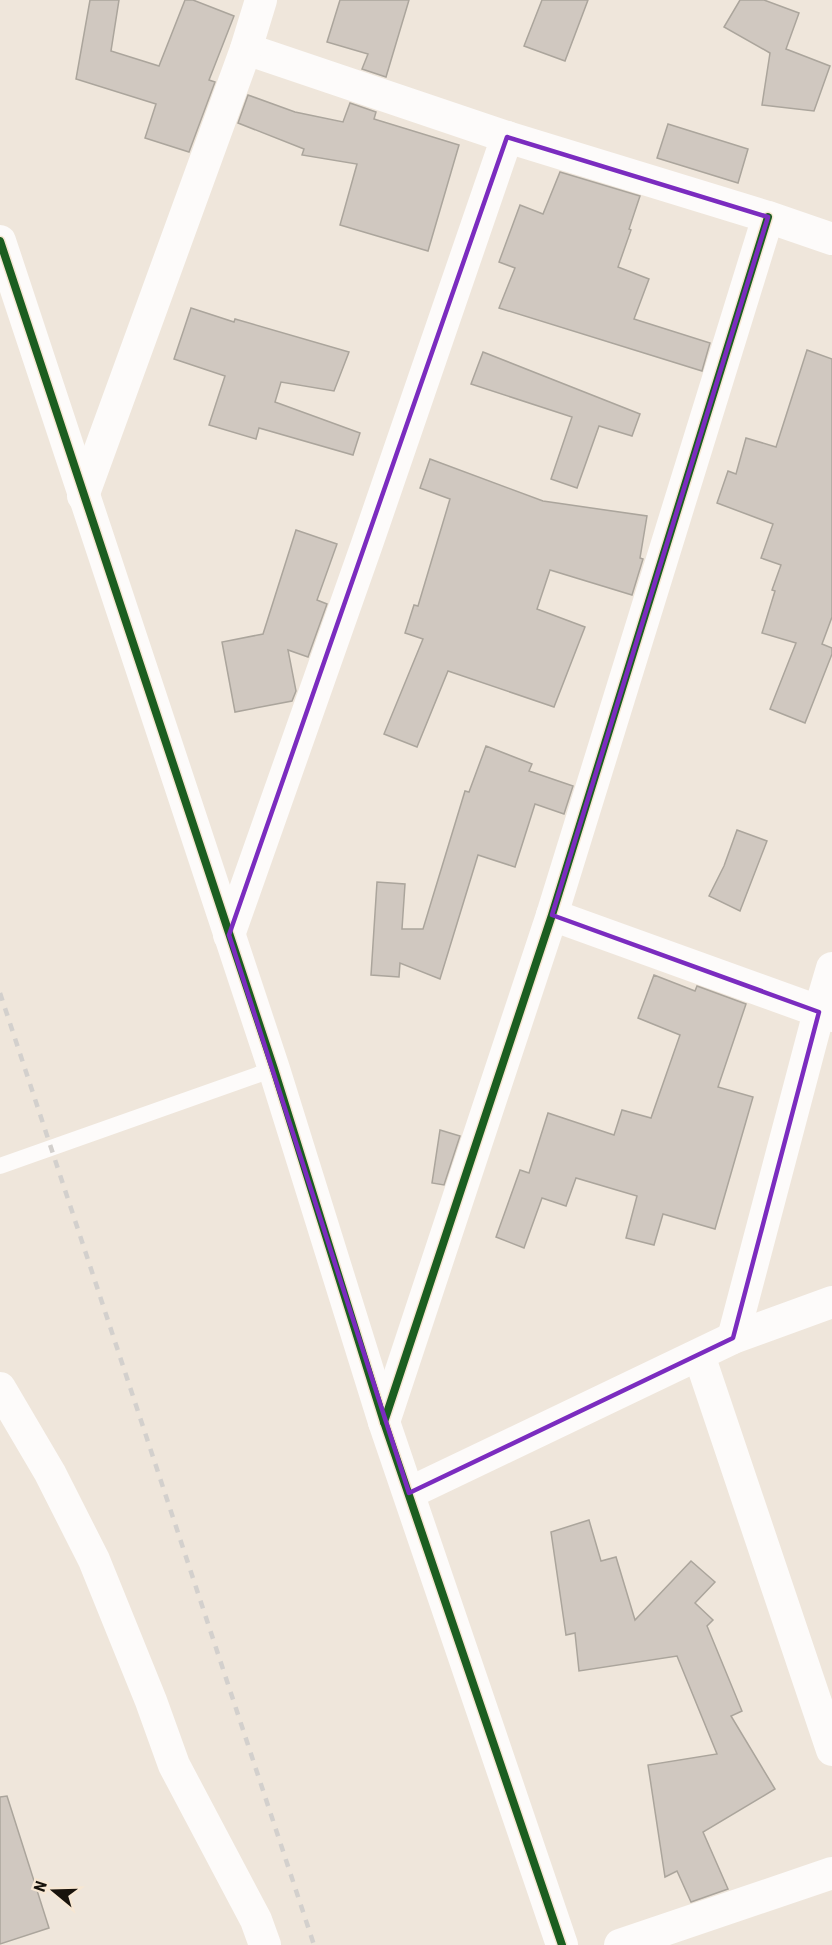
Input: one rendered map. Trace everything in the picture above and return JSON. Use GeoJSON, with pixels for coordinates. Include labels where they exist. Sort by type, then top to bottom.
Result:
{"type":"FeatureCollection","features":[{"type":"Feature","properties":{"kind":"street"},"geometry":{"type":"LineString","coordinates":[[83,496],[246,49],[261,0]]}},
{"type":"Feature","properties":{"kind":"street"},"geometry":{"type":"LineString","coordinates":[[246,49],[507,137],[768,217],[832,239]]}},
{"type":"Feature","properties":{"kind":"street"},"geometry":{"type":"LineString","coordinates":[[229,935],[368,544],[507,137]]}},
{"type":"Feature","properties":{"kind":"street"},"geometry":{"type":"LineString","coordinates":[[384,1422],[552,915],[768,217]]}},
{"type":"Feature","properties":{"kind":"street"},"geometry":{"type":"LineString","coordinates":[[0,242],[274,1069],[384,1422],[562,1945]]}},
{"type":"Feature","properties":{"kind":"street"},"geometry":{"type":"LineString","coordinates":[[552,915],[825,1014]]}},
{"type":"Feature","properties":{"kind":"street"},"geometry":{"type":"LineString","coordinates":[[733,1338],[825,1014],[832,968]]}},
{"type":"Feature","properties":{"kind":"street"},"geometry":{"type":"LineString","coordinates":[[409,1493],[733,1338],[832,1302]]}},
{"type":"Feature","properties":{"kind":"street"},"geometry":{"type":"LineString","coordinates":[[699,1354],[832,1750]]}},
{"type":"Feature","properties":{"kind":"street"},"geometry":{"type":"LineString","coordinates":[[0,1388],[50,1473],[94,1560],[174,1765],[256,1920],[265,1945]]}},
{"type":"Feature","properties":{"kind":"street"},"geometry":{"type":"LineString","coordinates":[[620,1945],[832,1873]]}},
{"type":"Feature","properties":{"kind":"lane"},"geometry":{"type":"LineString","coordinates":[[0,1166],[274,1069]]}},
{"type":"Feature","properties":{"kind":"highlighted area"},"geometry":{"type":"Polygon","coordinates":[[[507,137],[768,217],[552,915],[819,1012],[733,1338],[409,1493],[229,935],[507,137]]]}},
{"type":"Feature","properties":{"kind":"building"},"geometry":{"type":"Polygon","coordinates":[[[90,0],[119,0],[111,51],[159,66],[185,0],[193,0],[234,16],[209,80],[215,82],[189,152],[145,138],[156,104],[76,79],[90,0]]]}},
{"type":"Feature","properties":{"kind":"building"},"geometry":{"type":"Polygon","coordinates":[[[340,0],[409,0],[386,77],[362,69],[368,54],[327,42],[340,0]]]}},
{"type":"Feature","properties":{"kind":"building"},"geometry":{"type":"Polygon","coordinates":[[[542,0],[588,0],[565,61],[524,46],[542,0]]]}},
{"type":"Feature","properties":{"kind":"building"},"geometry":{"type":"Polygon","coordinates":[[[740,0],[764,0],[799,13],[786,49],[830,66],[814,111],[762,105],[770,53],[724,27],[740,0]]]}},
{"type":"Feature","properties":{"kind":"building"},"geometry":{"type":"Polygon","coordinates":[[[248,95],[295,112],[343,122],[350,103],[376,112],[374,119],[459,145],[428,251],[340,225],[357,164],[302,155],[304,149],[238,123],[248,95]]]}},
{"type":"Feature","properties":{"kind":"building"},"geometry":{"type":"Polygon","coordinates":[[[668,124],[748,149],[738,183],[657,158],[668,124]]]}},
{"type":"Feature","properties":{"kind":"building"},"geometry":{"type":"Polygon","coordinates":[[[560,172],[640,196],[618,267],[649,279],[634,319],[710,343],[702,371],[499,308],[515,268],[499,262],[520,205],[543,214],[560,172]]]}},
{"type":"Feature","properties":{"kind":"building"},"geometry":{"type":"Polygon","coordinates":[[[191,308],[234,322],[235,319],[349,352],[334,391],[281,382],[275,402],[360,433],[353,455],[259,428],[256,439],[209,425],[225,376],[174,359],[191,308]]]}},
{"type":"Feature","properties":{"kind":"building"},"geometry":{"type":"Polygon","coordinates":[[[807,350],[832,359],[832,617],[822,644],[832,648],[832,654],[805,723],[770,709],[796,643],[762,633],[775,591],[772,590],[781,565],[761,558],[773,524],[717,503],[728,471],[736,474],[746,438],[776,447],[807,350]]]}},
{"type":"Feature","properties":{"kind":"building"},"geometry":{"type":"Polygon","coordinates":[[[483,352],[640,414],[632,436],[599,426],[577,488],[551,479],[572,417],[471,384],[483,352]]]}},
{"type":"Feature","properties":{"kind":"building"},"geometry":{"type":"Polygon","coordinates":[[[430,459],[543,501],[647,516],[640,558],[643,559],[632,595],[550,570],[537,609],[585,627],[554,707],[448,671],[417,747],[384,734],[423,639],[405,633],[414,605],[418,606],[450,499],[420,488],[430,459]]]}},
{"type":"Feature","properties":{"kind":"building"},"geometry":{"type":"Polygon","coordinates":[[[296,530],[337,544],[317,600],[327,604],[308,657],[288,650],[296,691],[292,701],[235,712],[222,642],[263,634],[296,530]]]}},
{"type":"Feature","properties":{"kind":"building"},"geometry":{"type":"Polygon","coordinates":[[[486,746],[532,764],[529,771],[573,786],[564,814],[535,804],[515,867],[478,855],[440,979],[400,963],[399,977],[371,975],[377,882],[405,884],[402,929],[423,929],[465,791],[469,792],[486,746]]]}},
{"type":"Feature","properties":{"kind":"building"},"geometry":{"type":"Polygon","coordinates":[[[737,830],[767,841],[740,911],[709,896],[724,866],[737,830]]]}},
{"type":"Feature","properties":{"kind":"building"},"geometry":{"type":"Polygon","coordinates":[[[654,975],[695,991],[697,986],[746,1004],[718,1087],[753,1097],[715,1229],[663,1214],[654,1245],[626,1238],[637,1196],[576,1178],[566,1206],[542,1198],[524,1248],[496,1237],[520,1170],[529,1173],[548,1113],[614,1135],[622,1110],[651,1118],[680,1035],[638,1018],[654,975]]]}},
{"type":"Feature","properties":{"kind":"building"},"geometry":{"type":"Polygon","coordinates":[[[440,1130],[460,1136],[444,1185],[432,1183],[440,1130]]]}},
{"type":"Feature","properties":{"kind":"building"},"geometry":{"type":"Polygon","coordinates":[[[589,1520],[601,1561],[616,1557],[635,1620],[691,1561],[715,1582],[695,1603],[713,1620],[707,1626],[742,1711],[731,1716],[775,1789],[703,1832],[728,1889],[691,1902],[677,1871],[665,1877],[648,1765],[717,1754],[677,1656],[579,1671],[575,1633],[566,1635],[551,1532],[589,1520]]]}},
{"type":"Feature","properties":{"kind":"building"},"geometry":{"type":"Polygon","coordinates":[[[7,1796],[49,1928],[0,1944],[0,1797],[7,1796]]]}},
{"type":"Feature","properties":{"kind":"railway"},"geometry":{"type":"LineString","coordinates":[[0,993],[314,1945]]}},
{"type":"Feature","properties":{"kind":"cycle path"},"geometry":{"type":"LineString","coordinates":[[384,1422],[552,915],[768,217]]}},
{"type":"Feature","properties":{"kind":"cycle path"},"geometry":{"type":"LineString","coordinates":[[0,241],[274,1069],[384,1422],[562,1945]]}}]}
